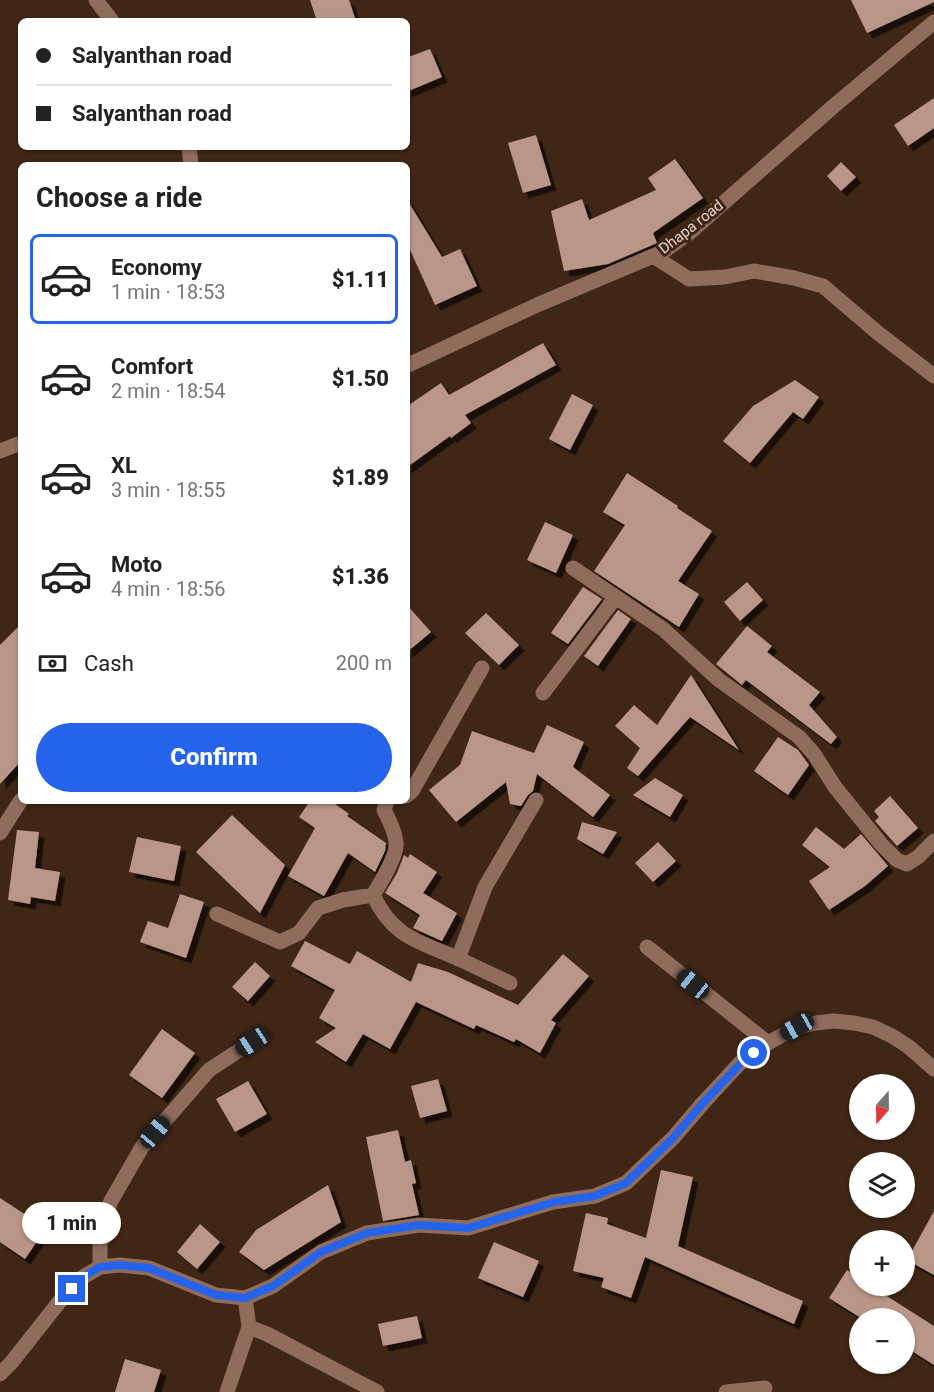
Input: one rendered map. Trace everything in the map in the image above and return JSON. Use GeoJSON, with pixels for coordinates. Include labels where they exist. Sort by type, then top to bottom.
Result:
{"type":"FeatureCollection","features":[{"type":"Feature","properties":{"kind":"street"},"geometry":{"type":"LineString","coordinates":[[96,0],[110,18]]}},
{"type":"Feature","properties":{"kind":"street","name":"Dhapa road"},"geometry":{"type":"LineString","coordinates":[[410,364],[537,305],[664,251],[688,234],[934,22]]}},
{"type":"Feature","properties":{"kind":"street"},"geometry":{"type":"LineString","coordinates":[[653,256],[689,279],[724,277],[754,270],[823,286],[878,333],[934,376]]}},
{"type":"Feature","properties":{"kind":"street"},"geometry":{"type":"LineString","coordinates":[[0,451],[18,444]]}},
{"type":"Feature","properties":{"kind":"street"},"geometry":{"type":"LineString","coordinates":[[573,568],[663,629],[719,680],[799,736],[814,754],[835,787],[881,844],[897,860],[907,864],[934,842]]}},
{"type":"Feature","properties":{"kind":"street"},"geometry":{"type":"LineString","coordinates":[[543,693],[615,598]]}},
{"type":"Feature","properties":{"kind":"street"},"geometry":{"type":"LineString","coordinates":[[410,793],[482,668]]}},
{"type":"Feature","properties":{"kind":"street"},"geometry":{"type":"LineString","coordinates":[[458,958],[485,887],[536,800]]}},
{"type":"Feature","properties":{"kind":"street"},"geometry":{"type":"LineString","coordinates":[[0,833],[18,804]]}},
{"type":"Feature","properties":{"kind":"street"},"geometry":{"type":"LineString","coordinates":[[217,914],[280,942],[298,933],[318,908],[342,900],[373,895],[384,877],[397,845],[392,826],[384,810],[386,804]]}},
{"type":"Feature","properties":{"kind":"street"},"geometry":{"type":"LineString","coordinates":[[373,895],[390,923],[411,939],[510,983]]}},
{"type":"Feature","properties":{"kind":"street"},"geometry":{"type":"LineString","coordinates":[[647,947],[768,1042]]}},
{"type":"Feature","properties":{"kind":"street"},"geometry":{"type":"LineString","coordinates":[[0,1374],[83,1277],[100,1267],[120,1265],[149,1268],[216,1295],[245,1298],[273,1286],[321,1252],[367,1233],[419,1225],[468,1228],[554,1202],[595,1196],[626,1183],[673,1138],[740,1064],[768,1042],[797,1027],[834,1022],[873,1027],[909,1047],[934,1069]]}},
{"type":"Feature","properties":{"kind":"street"},"geometry":{"type":"LineString","coordinates":[[100,1267],[100,1228],[111,1201],[142,1147],[209,1070],[252,1042]]}},
{"type":"Feature","properties":{"kind":"street"},"geometry":{"type":"LineString","coordinates":[[227,1392],[249,1327],[245,1298]]}},
{"type":"Feature","properties":{"kind":"street"},"geometry":{"type":"LineString","coordinates":[[249,1327],[267,1334],[377,1392]]}},
{"type":"Feature","properties":{"kind":"street"},"geometry":{"type":"LineString","coordinates":[[726,1392],[765,1388]]}},
{"type":"Feature","properties":{"kind":"building"},"geometry":{"type":"Polygon","coordinates":[[[310,0],[349,0],[355,18],[316,18],[310,0]]]}},
{"type":"Feature","properties":{"kind":"building"},"geometry":{"type":"Polygon","coordinates":[[[851,0],[934,0],[934,2],[867,33],[851,0]]]}},
{"type":"Feature","properties":{"kind":"building"},"geometry":{"type":"Polygon","coordinates":[[[430,49],[442,77],[410,90],[410,56],[430,49]]]}},
{"type":"Feature","properties":{"kind":"building"},"geometry":{"type":"Polygon","coordinates":[[[934,98],[934,128],[908,146],[894,125],[934,98]]]}},
{"type":"Feature","properties":{"kind":"building"},"geometry":{"type":"Polygon","coordinates":[[[536,135],[551,185],[523,193],[508,143],[536,135]]]}},
{"type":"Feature","properties":{"kind":"building"},"geometry":{"type":"Polygon","coordinates":[[[675,159],[703,198],[653,233],[657,243],[608,264],[564,271],[551,211],[582,199],[589,220],[656,190],[648,178],[675,159]]]}},
{"type":"Feature","properties":{"kind":"building"},"geometry":{"type":"Polygon","coordinates":[[[841,162],[856,177],[841,191],[827,176],[841,162]]]}},
{"type":"Feature","properties":{"kind":"building"},"geometry":{"type":"Polygon","coordinates":[[[410,205],[442,257],[460,249],[477,286],[435,305],[410,250],[410,205]]]}},
{"type":"Feature","properties":{"kind":"building"},"geometry":{"type":"Polygon","coordinates":[[[543,343],[556,365],[465,415],[471,423],[410,465],[410,404],[441,383],[449,395],[543,343]]]}},
{"type":"Feature","properties":{"kind":"building"},"geometry":{"type":"Polygon","coordinates":[[[795,380],[819,397],[803,419],[793,412],[750,463],[723,441],[753,406],[795,380]]]}},
{"type":"Feature","properties":{"kind":"building"},"geometry":{"type":"Polygon","coordinates":[[[572,394],[593,405],[570,450],[549,439],[572,394]]]}},
{"type":"Feature","properties":{"kind":"building"},"geometry":{"type":"Polygon","coordinates":[[[627,473],[712,531],[678,581],[699,594],[679,627],[594,571],[625,525],[603,512],[627,473]]]}},
{"type":"Feature","properties":{"kind":"building"},"geometry":{"type":"Polygon","coordinates":[[[545,522],[573,535],[556,573],[527,560],[545,522]]]}},
{"type":"Feature","properties":{"kind":"building"},"geometry":{"type":"Polygon","coordinates":[[[747,582],[763,600],[740,621],[724,602],[747,582]]]}},
{"type":"Feature","properties":{"kind":"building"},"geometry":{"type":"Polygon","coordinates":[[[583,587],[602,599],[568,644],[551,633],[583,587]]]}},
{"type":"Feature","properties":{"kind":"building"},"geometry":{"type":"Polygon","coordinates":[[[410,608],[431,632],[410,650],[410,608]]]}},
{"type":"Feature","properties":{"kind":"building"},"geometry":{"type":"Polygon","coordinates":[[[618,610],[631,619],[598,666],[584,656],[618,610]]]}},
{"type":"Feature","properties":{"kind":"building"},"geometry":{"type":"Polygon","coordinates":[[[486,613],[519,645],[499,665],[465,633],[486,613]]]}},
{"type":"Feature","properties":{"kind":"building"},"geometry":{"type":"Polygon","coordinates":[[[747,626],[772,646],[767,652],[820,692],[809,705],[837,737],[831,744],[746,680],[742,685],[716,664],[747,626]]]}},
{"type":"Feature","properties":{"kind":"building"},"geometry":{"type":"Polygon","coordinates":[[[18,627],[18,764],[0,784],[0,645],[18,627]]]}},
{"type":"Feature","properties":{"kind":"building"},"geometry":{"type":"Polygon","coordinates":[[[691,675],[739,750],[690,717],[638,776],[627,768],[640,748],[615,726],[634,705],[657,725],[691,675]]]}},
{"type":"Feature","properties":{"kind":"building"},"geometry":{"type":"Polygon","coordinates":[[[547,725],[584,742],[573,767],[610,795],[593,817],[537,774],[533,791],[521,806],[510,804],[506,782],[456,822],[429,790],[460,765],[472,731],[534,753],[547,725]]]}},
{"type":"Feature","properties":{"kind":"building"},"geometry":{"type":"Polygon","coordinates":[[[778,737],[798,750],[809,765],[788,795],[754,771],[778,737]]]}},
{"type":"Feature","properties":{"kind":"building"},"geometry":{"type":"Polygon","coordinates":[[[655,778],[683,795],[670,817],[633,795],[655,778]]]}},
{"type":"Feature","properties":{"kind":"building"},"geometry":{"type":"Polygon","coordinates":[[[890,796],[918,828],[897,846],[875,821],[879,817],[874,811],[890,796]]]}},
{"type":"Feature","properties":{"kind":"building"},"geometry":{"type":"Polygon","coordinates":[[[308,804],[335,804],[349,814],[347,816],[386,843],[385,851],[375,872],[348,853],[324,896],[288,876],[315,828],[299,817],[308,804]]]}},
{"type":"Feature","properties":{"kind":"building"},"geometry":{"type":"Polygon","coordinates":[[[232,815],[285,865],[260,913],[196,852],[232,815]]]}},
{"type":"Feature","properties":{"kind":"building"},"geometry":{"type":"Polygon","coordinates":[[[582,822],[617,832],[603,854],[577,839],[582,822]]]}},
{"type":"Feature","properties":{"kind":"building"},"geometry":{"type":"Polygon","coordinates":[[[816,827],[844,849],[861,834],[888,866],[865,886],[829,910],[809,881],[830,867],[802,845],[816,827]]]}},
{"type":"Feature","properties":{"kind":"building"},"geometry":{"type":"Polygon","coordinates":[[[17,830],[39,832],[35,868],[60,872],[55,901],[31,897],[30,904],[8,900],[17,830]]]}},
{"type":"Feature","properties":{"kind":"building"},"geometry":{"type":"Polygon","coordinates":[[[137,837],[181,846],[174,881],[129,872],[137,837]]]}},
{"type":"Feature","properties":{"kind":"building"},"geometry":{"type":"Polygon","coordinates":[[[658,842],[676,861],[653,882],[635,863],[658,842]]]}},
{"type":"Feature","properties":{"kind":"building"},"geometry":{"type":"Polygon","coordinates":[[[410,854],[437,872],[423,893],[457,913],[442,941],[413,928],[420,915],[385,893],[404,855],[408,858],[410,854]]]}},
{"type":"Feature","properties":{"kind":"building"},"geometry":{"type":"Polygon","coordinates":[[[180,894],[204,902],[186,958],[140,942],[148,921],[168,928],[180,894]]]}},
{"type":"Feature","properties":{"kind":"building"},"geometry":{"type":"Polygon","coordinates":[[[305,941],[350,964],[357,951],[411,982],[418,963],[448,972],[518,1005],[563,954],[589,976],[551,1020],[556,1023],[540,1053],[516,1039],[514,1042],[476,1025],[474,1029],[416,1002],[390,1049],[363,1034],[346,1062],[315,1042],[336,1028],[319,1018],[335,990],[291,966],[305,941]]]}},
{"type":"Feature","properties":{"kind":"building"},"geometry":{"type":"Polygon","coordinates":[[[255,962],[270,976],[248,1001],[232,987],[255,962]]]}},
{"type":"Feature","properties":{"kind":"building"},"geometry":{"type":"Polygon","coordinates":[[[162,1029],[195,1053],[162,1098],[129,1075],[162,1029]]]}},
{"type":"Feature","properties":{"kind":"building"},"geometry":{"type":"Polygon","coordinates":[[[438,1079],[447,1111],[420,1118],[411,1086],[438,1079]]]}},
{"type":"Feature","properties":{"kind":"building"},"geometry":{"type":"Polygon","coordinates":[[[248,1081],[267,1114],[235,1132],[216,1099],[248,1081]]]}},
{"type":"Feature","properties":{"kind":"building"},"geometry":{"type":"Polygon","coordinates":[[[398,1130],[405,1162],[411,1160],[416,1183],[412,1184],[419,1215],[383,1221],[366,1137],[398,1130]]]}},
{"type":"Feature","properties":{"kind":"building"},"geometry":{"type":"Polygon","coordinates":[[[661,1170],[693,1177],[678,1246],[803,1301],[794,1324],[645,1257],[631,1298],[601,1287],[604,1278],[573,1271],[586,1213],[608,1218],[607,1224],[646,1238],[661,1170]]]}},
{"type":"Feature","properties":{"kind":"building"},"geometry":{"type":"Polygon","coordinates":[[[328,1185],[341,1222],[264,1270],[239,1252],[256,1230],[328,1185]]]}},
{"type":"Feature","properties":{"kind":"building"},"geometry":{"type":"Polygon","coordinates":[[[0,1198],[46,1228],[25,1259],[0,1242],[0,1198]]]}},
{"type":"Feature","properties":{"kind":"building"},"geometry":{"type":"Polygon","coordinates":[[[934,1211],[934,1275],[915,1264],[915,1245],[934,1211]]]}},
{"type":"Feature","properties":{"kind":"building"},"geometry":{"type":"Polygon","coordinates":[[[200,1224],[220,1242],[197,1269],[177,1252],[200,1224]]]}},
{"type":"Feature","properties":{"kind":"building"},"geometry":{"type":"Polygon","coordinates":[[[494,1242],[539,1261],[523,1297],[478,1278],[494,1242]]]}},
{"type":"Feature","properties":{"kind":"building"},"geometry":{"type":"Polygon","coordinates":[[[847,1270],[849,1271],[849,1296],[887,1296],[906,1308],[849,1308],[849,1310],[829,1298],[847,1270]]]}},
{"type":"Feature","properties":{"kind":"building"},"geometry":{"type":"Polygon","coordinates":[[[915,1314],[934,1326],[934,1365],[915,1353],[915,1314]]]}},
{"type":"Feature","properties":{"kind":"building"},"geometry":{"type":"Polygon","coordinates":[[[417,1316],[422,1338],[383,1346],[378,1324],[417,1316]]]}},
{"type":"Feature","properties":{"kind":"building"},"geometry":{"type":"Polygon","coordinates":[[[125,1359],[161,1370],[154,1392],[115,1392],[125,1359]]]}},
{"type":"Feature","properties":{"kind":"route"},"geometry":{"type":"LineString","coordinates":[[72,1289],[83,1277],[100,1267],[120,1265],[149,1268],[216,1295],[245,1298],[273,1286],[321,1252],[367,1233],[419,1225],[468,1228],[554,1202],[595,1196],[626,1183],[673,1138],[740,1064],[754,1053]]}}]}
